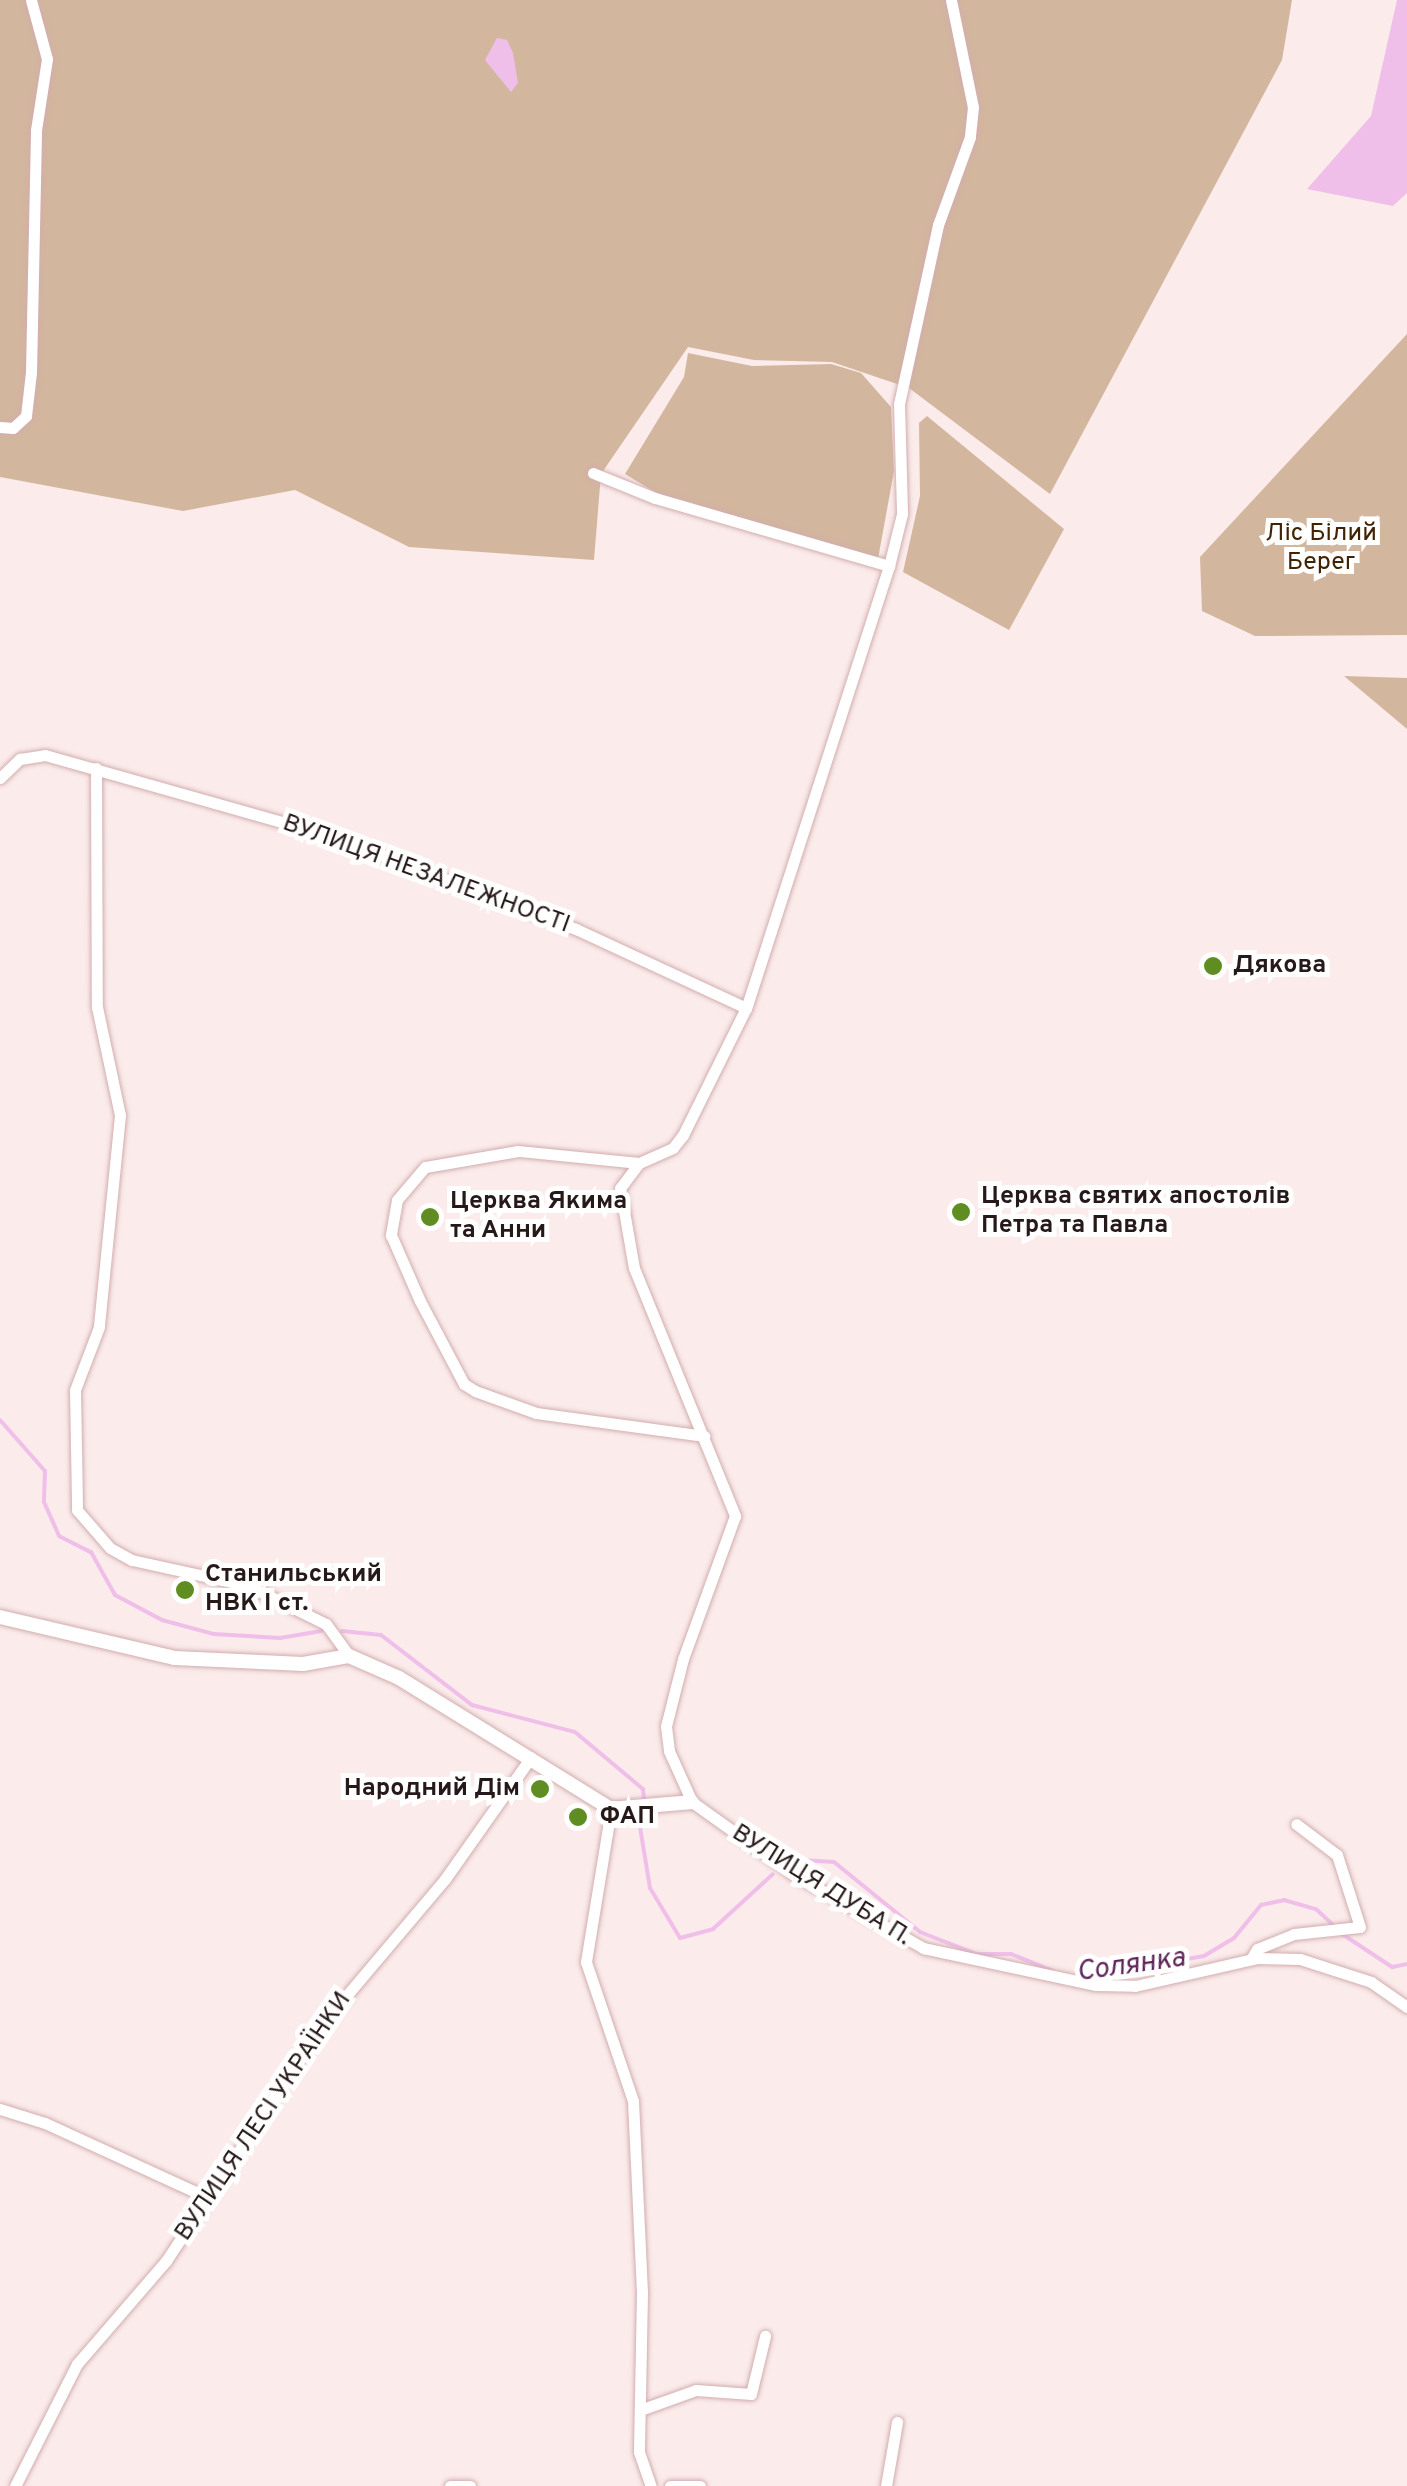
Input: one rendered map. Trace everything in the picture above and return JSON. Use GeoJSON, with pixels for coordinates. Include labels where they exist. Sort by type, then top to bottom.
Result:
{"type":"FeatureCollection","features":[{"type":"Feature","properties":{"kind":"street"},"geometry":{"type":"LineString","coordinates":[[0,428],[14,428],[26,416],[31,372],[36,130],[47,59],[31,0]]}},
{"type":"Feature","properties":{"kind":"street"},"geometry":{"type":"LineString","coordinates":[[96,768],[97,1007],[120,1116],[100,1327],[75,1390],[77,1510],[110,1548],[132,1560],[248,1586],[326,1624],[349,1656],[399,1678],[611,1809],[692,1802],[669,1750],[666,1726],[682,1659],[735,1516],[659,1334],[623,1221],[620,1188],[639,1163],[673,1148],[683,1134],[746,1008],[890,566],[902,514],[899,404],[938,225],[972,122],[952,0]]}},
{"type":"Feature","properties":{"kind":"street"},"geometry":{"type":"LineString","coordinates":[[593,473],[655,498],[890,566]]}},
{"type":"Feature","properties":{"kind":"street","name":"ВУЛИЦЯ НЕЗАЛЕЖНОСТІ"},"geometry":{"type":"LineString","coordinates":[[0,778],[33,755],[96,768],[332,836],[576,929],[746,1008]]}},
{"type":"Feature","properties":{"kind":"street"},"geometry":{"type":"LineString","coordinates":[[639,1163],[518,1151],[425,1167],[397,1200],[394,1246],[464,1384],[475,1391],[536,1413],[704,1436]]}},
{"type":"Feature","properties":{"kind":"street"},"geometry":{"type":"LineString","coordinates":[[0,1617],[175,1658],[303,1664],[349,1656]]}},
{"type":"Feature","properties":{"kind":"street","name":"ВУЛИЦЯ ЛЕСІ УКРАЇНКИ"},"geometry":{"type":"LineString","coordinates":[[15,2486],[64,2382],[210,2198],[324,2021],[445,1879],[530,1757]]}},
{"type":"Feature","properties":{"kind":"street","name":"ВУЛИЦЯ ДУБА П."},"geometry":{"type":"LineString","coordinates":[[692,1802],[793,1874],[922,1948],[1096,1985],[1134,1986],[1250,1960],[1330,1966],[1407,2007]]}},
{"type":"Feature","properties":{"kind":"street"},"geometry":{"type":"LineString","coordinates":[[611,1809],[586,1962],[633,2101],[639,2452],[651,2486]]}},
{"type":"Feature","properties":{"kind":"street","name":"ВУЛИЦЯ ДУБА П."},"geometry":{"type":"LineString","coordinates":[[1250,1960],[1253,1952],[1284,1937],[1347,1931],[1361,1923],[1348,1877],[1322,1838],[1296,1824]]}},
{"type":"Feature","properties":{"kind":"street"},"geometry":{"type":"LineString","coordinates":[[0,2109],[46,2122],[210,2198]]}},
{"type":"Feature","properties":{"kind":"street"},"geometry":{"type":"LineString","coordinates":[[640,2410],[696,2390],[751,2394],[765,2336]]}},
{"type":"Feature","properties":{"kind":"street"},"geometry":{"type":"LineString","coordinates":[[886,2486],[898,2422]]}},
{"type":"Feature","properties":{"kind":"street"},"geometry":{"type":"LineString","coordinates":[[450,2486],[470,2486]]}},
{"type":"Feature","properties":{"kind":"street"},"geometry":{"type":"LineString","coordinates":[[670,2486],[700,2486]]}},
{"type":"Feature","properties":{"kind":"green space"},"geometry":{"type":"Polygon","coordinates":[[[0,0],[1292,0],[1282,60],[1050,494],[909,388],[832,362],[754,360],[688,347],[601,474],[594,560],[409,547],[295,490],[183,511],[0,477],[0,0]]]}},
{"type":"Feature","properties":{"kind":"green space","name":"Ліс Білий Берег"},"geometry":{"type":"Polygon","coordinates":[[[1407,334],[1407,635],[1255,636],[1202,611],[1200,557],[1407,334]]]}},
{"type":"Feature","properties":{"kind":"green space"},"geometry":{"type":"Polygon","coordinates":[[[688,353],[752,366],[831,364],[861,373],[891,407],[894,471],[878,559],[658,494],[625,474],[684,377],[688,353]]]}},
{"type":"Feature","properties":{"kind":"green space"},"geometry":{"type":"Polygon","coordinates":[[[927,416],[1064,529],[1009,630],[903,572],[920,496],[919,423],[927,416]]]}},
{"type":"Feature","properties":{"kind":"green space"},"geometry":{"type":"Polygon","coordinates":[[[1344,676],[1407,678],[1407,729],[1344,676]]]}},
{"type":"Feature","properties":{"kind":"shaded area"},"geometry":{"type":"Polygon","coordinates":[[[1397,0],[1407,0],[1407,193],[1393,206],[1307,189],[1371,116],[1397,0]]]}},
{"type":"Feature","properties":{"kind":"shaded area"},"geometry":{"type":"Polygon","coordinates":[[[497,38],[507,40],[513,53],[518,83],[511,92],[485,60],[497,38]]]}},
{"type":"Feature","properties":{"kind":"waterway","name":"Солянка"},"geometry":{"type":"LineString","coordinates":[[0,1420],[45,1471],[44,1502],[59,1536],[91,1552],[115,1595],[162,1620],[214,1634],[280,1638],[321,1631]]}},
{"type":"Feature","properties":{"kind":"waterway","name":"Солянка"},"geometry":{"type":"LineString","coordinates":[[342,1631],[381,1635],[472,1705],[575,1732],[643,1789],[644,1801]]}},
{"type":"Feature","properties":{"kind":"waterway","name":"Солянка"},"geometry":{"type":"LineString","coordinates":[[640,1827],[650,1888],[680,1938],[713,1929],[773,1874]]}},
{"type":"Feature","properties":{"kind":"waterway","name":"Солянка"},"geometry":{"type":"LineString","coordinates":[[786,1859],[834,1862],[920,1932],[976,1954],[1011,1954],[1053,1971]]}},
{"type":"Feature","properties":{"kind":"waterway","name":"Солянка"},"geometry":{"type":"LineString","coordinates":[[1081,1977],[1204,1956],[1234,1938],[1261,1905],[1284,1900],[1316,1909],[1333,1925]]}},
{"type":"Feature","properties":{"kind":"waterway","name":"Солянка"},"geometry":{"type":"LineString","coordinates":[[1339,1932],[1392,1967],[1407,1964]]}},
{"type":"Feature","properties":{"kind":"place","name":"Дякова"},"geometry":{"type":"Point","coordinates":[1213,966]}},
{"type":"Feature","properties":{"kind":"place","name":"Церква святих апостолів Петра та Павла"},"geometry":{"type":"Point","coordinates":[961,1212]}},
{"type":"Feature","properties":{"kind":"place","name":"Церква Якима та Анни"},"geometry":{"type":"Point","coordinates":[430,1217]}},
{"type":"Feature","properties":{"kind":"place","name":"Станильський НВК І ст."},"geometry":{"type":"Point","coordinates":[185,1590]}},
{"type":"Feature","properties":{"kind":"place","name":"Народний Дім"},"geometry":{"type":"Point","coordinates":[540,1789]}},
{"type":"Feature","properties":{"kind":"place","name":"ФАП"},"geometry":{"type":"Point","coordinates":[578,1817]}}]}
